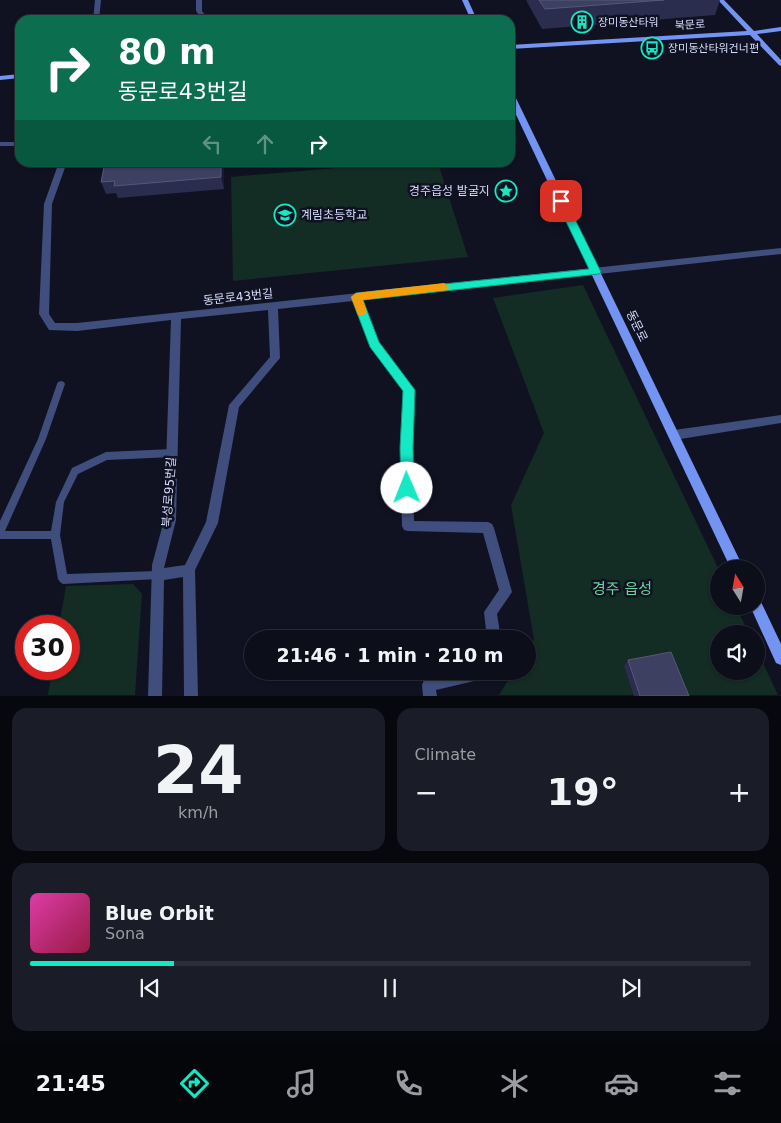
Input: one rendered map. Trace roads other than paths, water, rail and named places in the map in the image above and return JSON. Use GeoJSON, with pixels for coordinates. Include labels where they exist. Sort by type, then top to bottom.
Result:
{"type":"FeatureCollection","features":[{"type":"Feature","properties":{"kind":"street"},"geometry":{"type":"LineString","coordinates":[[96,15],[98,0]]}},
{"type":"Feature","properties":{"kind":"street"},"geometry":{"type":"LineString","coordinates":[[199,0],[198,11],[202,15]]}},
{"type":"Feature","properties":{"kind":"street"},"geometry":{"type":"LineString","coordinates":[[465,0],[472,15]]}},
{"type":"Feature","properties":{"kind":"street"},"geometry":{"type":"LineString","coordinates":[[721,0],[781,64]]}},
{"type":"Feature","properties":{"kind":"street","name":"북문로"},"geometry":{"type":"LineString","coordinates":[[515,47],[752,33],[781,29]]}},
{"type":"Feature","properties":{"kind":"street","name":"북문로"},"geometry":{"type":"LineString","coordinates":[[752,33],[781,34]]}},
{"type":"Feature","properties":{"kind":"street"},"geometry":{"type":"LineString","coordinates":[[0,78],[15,76]]}},
{"type":"Feature","properties":{"kind":"street","name":"동문로"},"geometry":{"type":"LineString","coordinates":[[515,104],[734,560]]}},
{"type":"Feature","properties":{"kind":"street","name":"동문로43번길"},"geometry":{"type":"LineString","coordinates":[[61,167],[48,204],[44,314],[52,327],[77,327],[781,251]]}},
{"type":"Feature","properties":{"kind":"street"},"geometry":{"type":"LineString","coordinates":[[356,297],[374,344],[409,390],[406,448],[408,526],[488,528],[506,592],[490,612],[493,630]]}},
{"type":"Feature","properties":{"kind":"street"},"geometry":{"type":"LineString","coordinates":[[191,696],[189,570],[212,523],[234,405],[275,358],[274,306]]}},
{"type":"Feature","properties":{"kind":"street","name":"북성로95번길"},"geometry":{"type":"LineString","coordinates":[[155,696],[158,565],[170,520],[176,316]]}},
{"type":"Feature","properties":{"kind":"street"},"geometry":{"type":"LineString","coordinates":[[674,434],[781,419]]}},
{"type":"Feature","properties":{"kind":"street"},"geometry":{"type":"LineString","coordinates":[[158,575],[189,570]]}},
{"type":"Feature","properties":{"kind":"street"},"geometry":{"type":"LineString","coordinates":[[760,615],[781,658]]}},
{"type":"Feature","properties":{"kind":"street"},"geometry":{"type":"LineString","coordinates":[[430,696],[429,685],[450,680]]}},
{"type":"Feature","properties":{"kind":"lane"},"geometry":{"type":"LineString","coordinates":[[0,144],[15,144]]}},
{"type":"Feature","properties":{"kind":"lane"},"geometry":{"type":"LineString","coordinates":[[0,531],[42,439],[61,384]]}},
{"type":"Feature","properties":{"kind":"lane"},"geometry":{"type":"LineString","coordinates":[[158,575],[64,579],[55,535],[60,502],[75,471],[106,456],[172,453]]}},
{"type":"Feature","properties":{"kind":"lane"},"geometry":{"type":"LineString","coordinates":[[0,535],[55,535]]}},
{"type":"Feature","properties":{"kind":"place","name":"장미동산타워"},"geometry":{"type":"Point","coordinates":[582,22]}},
{"type":"Feature","properties":{"kind":"place","name":"장미동산타워건너편"},"geometry":{"type":"Point","coordinates":[652,48]}},
{"type":"Feature","properties":{"kind":"place","name":"경주읍성 발굴지"},"geometry":{"type":"Point","coordinates":[506,191]}},
{"type":"Feature","properties":{"kind":"place","name":"계림초등학교"},"geometry":{"type":"Point","coordinates":[285,215]}},
{"type":"Feature","properties":{"kind":"park label","name":"경주 읍성"},"geometry":{"type":"Point","coordinates":[622,589]}}]}
